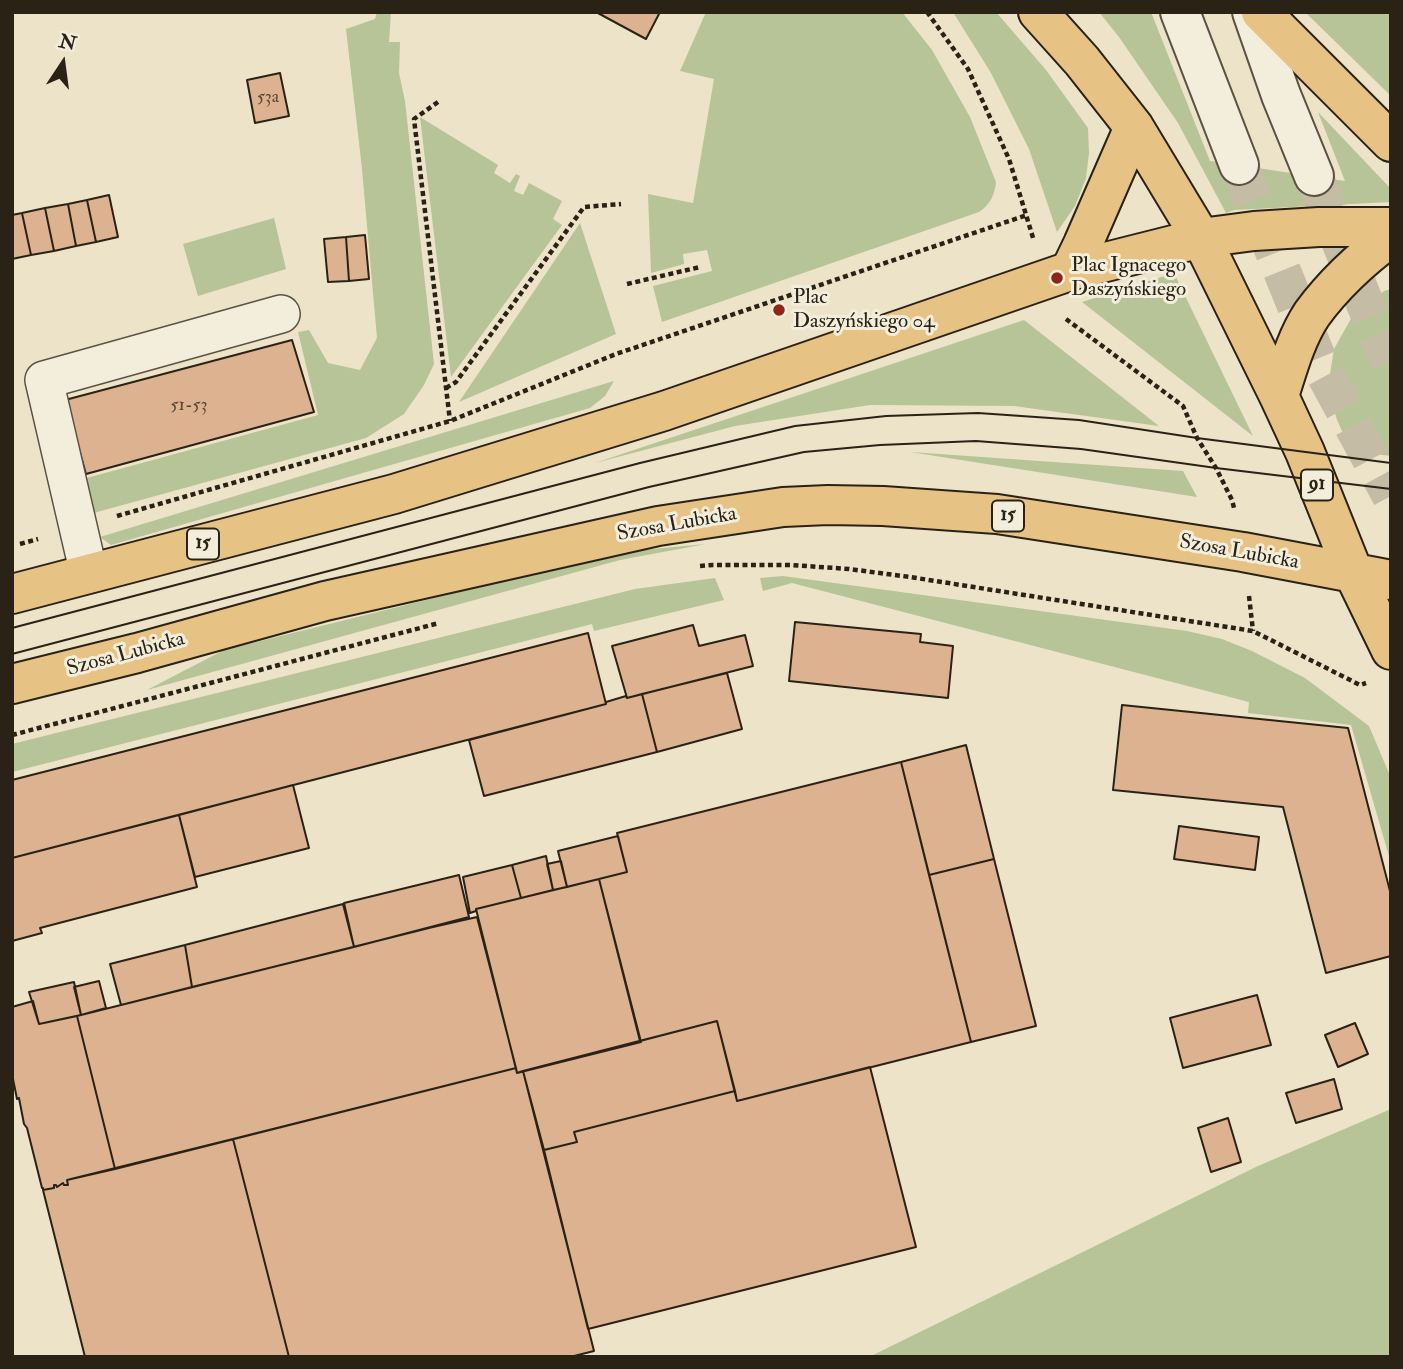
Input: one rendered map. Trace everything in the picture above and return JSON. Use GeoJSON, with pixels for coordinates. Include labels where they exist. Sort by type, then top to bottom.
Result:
{"type":"FeatureCollection","features":[{"type":"Feature","properties":{"kind":"main road","name":"91"},"geometry":{"type":"LineString","coordinates":[[1038,12],[1082,61],[1134,127],[1201,238],[1279,396],[1354,574],[1391,650]]}},
{"type":"Feature","properties":{"kind":"main road"},"geometry":{"type":"LineString","coordinates":[[1261,12],[1391,142]]}},
{"type":"Feature","properties":{"kind":"main road"},"geometry":{"type":"LineString","coordinates":[[1057,275],[1083,244],[1134,127]]}},
{"type":"Feature","properties":{"kind":"main road","name":"15"},"geometry":{"type":"LineString","coordinates":[[12,594],[394,494],[664,411],[1057,275],[1201,238],[1319,227],[1391,227]]}},
{"type":"Feature","properties":{"kind":"main road"},"geometry":{"type":"LineString","coordinates":[[1279,396],[1291,358],[1311,315],[1344,276],[1391,237]]}},
{"type":"Feature","properties":{"kind":"main road","name":"Szosa Lubicka"},"geometry":{"type":"LineString","coordinates":[[12,684],[325,601],[659,526],[783,507],[883,506],[997,514],[1243,552],[1354,574]]}},
{"type":"Feature","properties":{"kind":"main road","name":"15"},"geometry":{"type":"LineString","coordinates":[[1354,574],[1391,580]]}},
{"type":"Feature","properties":{"kind":"street"},"geometry":{"type":"LineString","coordinates":[[1180,12],[1239,165]]}},
{"type":"Feature","properties":{"kind":"street"},"geometry":{"type":"LineString","coordinates":[[1252,12],[1281,95],[1314,176]]}},
{"type":"Feature","properties":{"kind":"street"},"geometry":{"type":"LineString","coordinates":[[89,574],[44,380],[281,314]]}},
{"type":"Feature","properties":{"kind":"path"},"geometry":{"type":"LineString","coordinates":[[926,12],[968,69],[1009,159],[1027,215],[1057,275],[1059,314],[1183,406],[1197,438],[1216,468],[1232,500],[1243,552],[1253,631]]}},
{"type":"Feature","properties":{"kind":"path"},"geometry":{"type":"LineString","coordinates":[[438,102],[414,119],[450,422]]}},
{"type":"Feature","properties":{"kind":"path"},"geometry":{"type":"LineString","coordinates":[[446,388],[456,382],[584,207],[621,204]]}},
{"type":"Feature","properties":{"kind":"path"},"geometry":{"type":"LineString","coordinates":[[12,546],[450,422],[616,354],[1027,215]]}},
{"type":"Feature","properties":{"kind":"path"},"geometry":{"type":"LineString","coordinates":[[627,284],[700,267]]}},
{"type":"Feature","properties":{"kind":"path"},"geometry":{"type":"LineString","coordinates":[[687,568],[713,565],[791,565],[849,569],[1253,631],[1360,685],[1370,682]]}},
{"type":"Feature","properties":{"kind":"path"},"geometry":{"type":"LineString","coordinates":[[12,735],[450,620]]}},
{"type":"Feature","properties":{"kind":"green space"},"geometry":{"type":"Polygon","coordinates":[[[377,12],[391,12],[389,42],[400,42],[399,73],[405,101],[434,364],[424,385],[404,414],[366,438],[90,514],[83,479],[318,415],[298,332],[309,330],[328,363],[360,370],[377,338],[346,29],[375,19],[377,12]]]}},
{"type":"Feature","properties":{"kind":"green space"},"geometry":{"type":"Polygon","coordinates":[[[706,12],[902,12],[932,50],[970,117],[996,182],[989,203],[979,212],[662,322],[653,286],[712,271],[707,250],[683,254],[684,264],[651,273],[648,194],[693,203],[714,79],[680,71],[706,12]]]}},
{"type":"Feature","properties":{"kind":"green space"},"geometry":{"type":"Polygon","coordinates":[[[953,12],[996,12],[1046,70],[1088,128],[1086,178],[1075,206],[1057,232],[1029,149],[991,73],[953,12]]]}},
{"type":"Feature","properties":{"kind":"green space"},"geometry":{"type":"Polygon","coordinates":[[[1099,12],[1151,12],[1210,161],[1345,181],[1318,112],[1391,189],[1391,202],[1234,210],[1226,213],[1178,123],[1099,12]]]}},
{"type":"Feature","properties":{"kind":"green space"},"geometry":{"type":"Polygon","coordinates":[[[1305,12],[1391,12],[1391,96],[1305,12]]]}},
{"type":"Feature","properties":{"kind":"green space"},"geometry":{"type":"Polygon","coordinates":[[[420,117],[498,165],[494,173],[510,183],[516,174],[520,176],[514,191],[523,195],[529,183],[562,201],[553,219],[562,225],[451,377],[420,117]]]}},
{"type":"Feature","properties":{"kind":"green space"},"geometry":{"type":"Polygon","coordinates":[[[274,218],[286,269],[198,296],[183,244],[274,218]]]}},
{"type":"Feature","properties":{"kind":"green space"},"geometry":{"type":"Polygon","coordinates":[[[580,223],[616,334],[459,402],[580,223]]]}},
{"type":"Feature","properties":{"kind":"green space"},"geometry":{"type":"Polygon","coordinates":[[[1174,273],[1253,436],[1082,302],[1174,273]]]}},
{"type":"Feature","properties":{"kind":"green space"},"geometry":{"type":"Polygon","coordinates":[[[1391,289],[1391,456],[1351,451],[1337,420],[1328,387],[1334,349],[1353,315],[1384,291],[1391,289]]]}},
{"type":"Feature","properties":{"kind":"green space"},"geometry":{"type":"Polygon","coordinates":[[[1024,320],[1159,426],[1014,406],[870,405],[735,426],[595,463],[1024,320]]]}},
{"type":"Feature","properties":{"kind":"green space"},"geometry":{"type":"Polygon","coordinates":[[[614,381],[605,396],[590,408],[111,545],[100,537],[614,381]]]}},
{"type":"Feature","properties":{"kind":"green space"},"geometry":{"type":"Polygon","coordinates":[[[910,452],[1183,471],[1197,497],[910,452]]]}},
{"type":"Feature","properties":{"kind":"green space"},"geometry":{"type":"Polygon","coordinates":[[[706,544],[620,560],[147,690],[224,650],[620,552],[706,544]]]}},
{"type":"Feature","properties":{"kind":"green space"},"geometry":{"type":"Polygon","coordinates":[[[783,576],[1187,631],[1222,639],[1252,651],[1305,678],[1369,726],[1391,778],[1391,863],[1351,725],[1248,713],[1249,702],[792,583],[763,591],[760,578],[783,576]]]}},
{"type":"Feature","properties":{"kind":"green space"},"geometry":{"type":"Polygon","coordinates":[[[715,578],[724,600],[594,631],[592,624],[12,772],[12,744],[635,589],[715,578]]]}},
{"type":"Feature","properties":{"kind":"green space"},"geometry":{"type":"Polygon","coordinates":[[[1391,1109],[1391,1357],[869,1357],[1258,1166],[1391,1109]]]}},
{"type":"Feature","properties":{"kind":"building"},"geometry":{"type":"Polygon","coordinates":[[[596,12],[660,12],[646,39],[596,12]]]}},
{"type":"Feature","properties":{"kind":"building"},"geometry":{"type":"Polygon","coordinates":[[[280,73],[289,116],[255,123],[247,80],[280,73]]]}},
{"type":"Feature","properties":{"kind":"building"},"geometry":{"type":"Polygon","coordinates":[[[109,195],[118,237],[96,242],[87,200],[109,195]]]}},
{"type":"Feature","properties":{"kind":"building"},"geometry":{"type":"Polygon","coordinates":[[[87,200],[96,242],[76,246],[68,204],[87,200]]]}},
{"type":"Feature","properties":{"kind":"building"},"geometry":{"type":"Polygon","coordinates":[[[68,204],[76,246],[54,251],[45,208],[68,204]]]}},
{"type":"Feature","properties":{"kind":"building"},"geometry":{"type":"Polygon","coordinates":[[[45,208],[54,251],[31,255],[22,213],[45,208]]]}},
{"type":"Feature","properties":{"kind":"building"},"geometry":{"type":"Polygon","coordinates":[[[22,213],[31,255],[12,259],[12,215],[22,213]]]}},
{"type":"Feature","properties":{"kind":"building"},"geometry":{"type":"Polygon","coordinates":[[[365,235],[369,279],[349,281],[346,237],[365,235]]]}},
{"type":"Feature","properties":{"kind":"building"},"geometry":{"type":"Polygon","coordinates":[[[346,237],[349,281],[328,282],[324,239],[346,237]]]}},
{"type":"Feature","properties":{"kind":"building"},"geometry":{"type":"Polygon","coordinates":[[[292,340],[314,412],[86,474],[65,400],[292,340]]]}},
{"type":"Feature","properties":{"kind":"building"},"geometry":{"type":"Polygon","coordinates":[[[795,622],[921,634],[920,642],[953,646],[948,698],[789,681],[795,622]]]}},
{"type":"Feature","properties":{"kind":"building"},"geometry":{"type":"Polygon","coordinates":[[[693,625],[699,646],[745,635],[753,666],[627,698],[612,646],[693,625]]]}},
{"type":"Feature","properties":{"kind":"building"},"geometry":{"type":"Polygon","coordinates":[[[588,633],[606,704],[12,858],[12,780],[588,633]]]}},
{"type":"Feature","properties":{"kind":"building"},"geometry":{"type":"Polygon","coordinates":[[[727,673],[742,729],[657,752],[642,694],[727,673]]]}},
{"type":"Feature","properties":{"kind":"building"},"geometry":{"type":"Polygon","coordinates":[[[642,694],[657,752],[484,796],[469,740],[606,704],[626,696],[627,698],[642,694]]]}},
{"type":"Feature","properties":{"kind":"building"},"geometry":{"type":"Polygon","coordinates":[[[1122,705],[1348,728],[1391,895],[1391,956],[1326,973],[1283,807],[1113,790],[1122,705]]]}},
{"type":"Feature","properties":{"kind":"building"},"geometry":{"type":"Polygon","coordinates":[[[966,745],[994,859],[929,875],[901,762],[966,745]]]}},
{"type":"Feature","properties":{"kind":"building"},"geometry":{"type":"Polygon","coordinates":[[[901,762],[971,1042],[737,1101],[717,1021],[640,1041],[599,879],[627,872],[617,833],[901,762]]]}},
{"type":"Feature","properties":{"kind":"building"},"geometry":{"type":"Polygon","coordinates":[[[293,785],[309,848],[195,877],[179,815],[293,785]]]}},
{"type":"Feature","properties":{"kind":"building"},"geometry":{"type":"Polygon","coordinates":[[[179,815],[197,887],[40,928],[42,933],[12,941],[12,858],[179,815]]]}},
{"type":"Feature","properties":{"kind":"building"},"geometry":{"type":"Polygon","coordinates":[[[1179,826],[1259,837],[1255,870],[1174,859],[1179,826]]]}},
{"type":"Feature","properties":{"kind":"building"},"geometry":{"type":"Polygon","coordinates":[[[618,836],[627,872],[567,887],[558,851],[618,836]]]}},
{"type":"Feature","properties":{"kind":"building"},"geometry":{"type":"Polygon","coordinates":[[[546,856],[553,890],[521,898],[512,865],[546,856]]]}},
{"type":"Feature","properties":{"kind":"building"},"geometry":{"type":"Polygon","coordinates":[[[994,859],[1036,1026],[971,1042],[929,875],[994,859]]]}},
{"type":"Feature","properties":{"kind":"building"},"geometry":{"type":"Polygon","coordinates":[[[561,861],[567,887],[553,890],[547,864],[561,861]]]}},
{"type":"Feature","properties":{"kind":"building"},"geometry":{"type":"Polygon","coordinates":[[[512,865],[521,898],[476,909],[470,913],[463,877],[512,865]]]}},
{"type":"Feature","properties":{"kind":"building"},"geometry":{"type":"Polygon","coordinates":[[[459,875],[469,917],[354,947],[344,903],[459,875]]]}},
{"type":"Feature","properties":{"kind":"building"},"geometry":{"type":"Polygon","coordinates":[[[599,879],[641,1042],[517,1073],[476,909],[599,879]]]}},
{"type":"Feature","properties":{"kind":"building"},"geometry":{"type":"Polygon","coordinates":[[[343,904],[354,947],[192,987],[185,945],[343,904]]]}},
{"type":"Feature","properties":{"kind":"building"},"geometry":{"type":"Polygon","coordinates":[[[477,917],[516,1068],[115,1169],[77,1016],[477,917]]]}},
{"type":"Feature","properties":{"kind":"building"},"geometry":{"type":"Polygon","coordinates":[[[185,945],[192,987],[121,1005],[110,964],[185,945]]]}},
{"type":"Feature","properties":{"kind":"building"},"geometry":{"type":"Polygon","coordinates":[[[99,981],[106,1008],[81,1015],[74,987],[99,981]]]}},
{"type":"Feature","properties":{"kind":"building"},"geometry":{"type":"Polygon","coordinates":[[[74,982],[81,1015],[39,1024],[29,992],[74,982]]]}},
{"type":"Feature","properties":{"kind":"building"},"geometry":{"type":"Polygon","coordinates":[[[1257,995],[1271,1045],[1183,1068],[1170,1018],[1257,995]]]}},
{"type":"Feature","properties":{"kind":"building"},"geometry":{"type":"Polygon","coordinates":[[[33,1001],[39,1024],[77,1016],[115,1169],[67,1180],[68,1185],[63,1183],[43,1190],[12,1074],[12,1007],[33,1001]]]}},
{"type":"Feature","properties":{"kind":"building"},"geometry":{"type":"Polygon","coordinates":[[[717,1021],[735,1091],[574,1132],[577,1142],[544,1150],[523,1071],[717,1021]]]}},
{"type":"Feature","properties":{"kind":"building"},"geometry":{"type":"Polygon","coordinates":[[[1355,1023],[1368,1054],[1338,1067],[1325,1035],[1355,1023]]]}},
{"type":"Feature","properties":{"kind":"building"},"geometry":{"type":"Polygon","coordinates":[[[870,1067],[916,1247],[588,1329],[544,1150],[577,1142],[574,1132],[735,1091],[737,1101],[870,1067]]]}},
{"type":"Feature","properties":{"kind":"building"},"geometry":{"type":"Polygon","coordinates":[[[516,1068],[517,1073],[523,1071],[594,1351],[570,1357],[289,1357],[233,1139],[516,1068]]]}},
{"type":"Feature","properties":{"kind":"building"},"geometry":{"type":"Polygon","coordinates":[[[1334,1079],[1342,1109],[1296,1123],[1286,1093],[1334,1079]]]}},
{"type":"Feature","properties":{"kind":"building"},"geometry":{"type":"Polygon","coordinates":[[[1228,1118],[1241,1162],[1211,1172],[1198,1128],[1228,1118]]]}},
{"type":"Feature","properties":{"kind":"building"},"geometry":{"type":"Polygon","coordinates":[[[233,1139],[289,1357],[85,1357],[43,1190],[63,1183],[68,1185],[67,1180],[233,1139]]]}},
{"type":"Feature","properties":{"kind":"tunnel"},"geometry":{"type":"LineString","coordinates":[[1239,165],[1320,365],[1391,496]]}},
{"type":"Feature","properties":{"kind":"tunnel"},"geometry":{"type":"LineString","coordinates":[[1314,176],[1380,341],[1391,361]]}},
{"type":"Feature","properties":{"kind":"tram line"},"geometry":{"type":"LineString","coordinates":[[12,628],[640,463],[795,426],[886,416],[978,413],[1079,420],[1391,463]]}},
{"type":"Feature","properties":{"kind":"tram line"},"geometry":{"type":"LineString","coordinates":[[12,654],[649,487],[804,452],[880,445],[976,441],[1081,449],[1391,489]]}},
{"type":"Feature","properties":{"kind":"place","name":"Plac Ignacego Daszyńskiego"},"geometry":{"type":"Point","coordinates":[1057,278]}},
{"type":"Feature","properties":{"kind":"place","name":"Plac Daszyńskiego 04"},"geometry":{"type":"Point","coordinates":[779,310]}}]}
